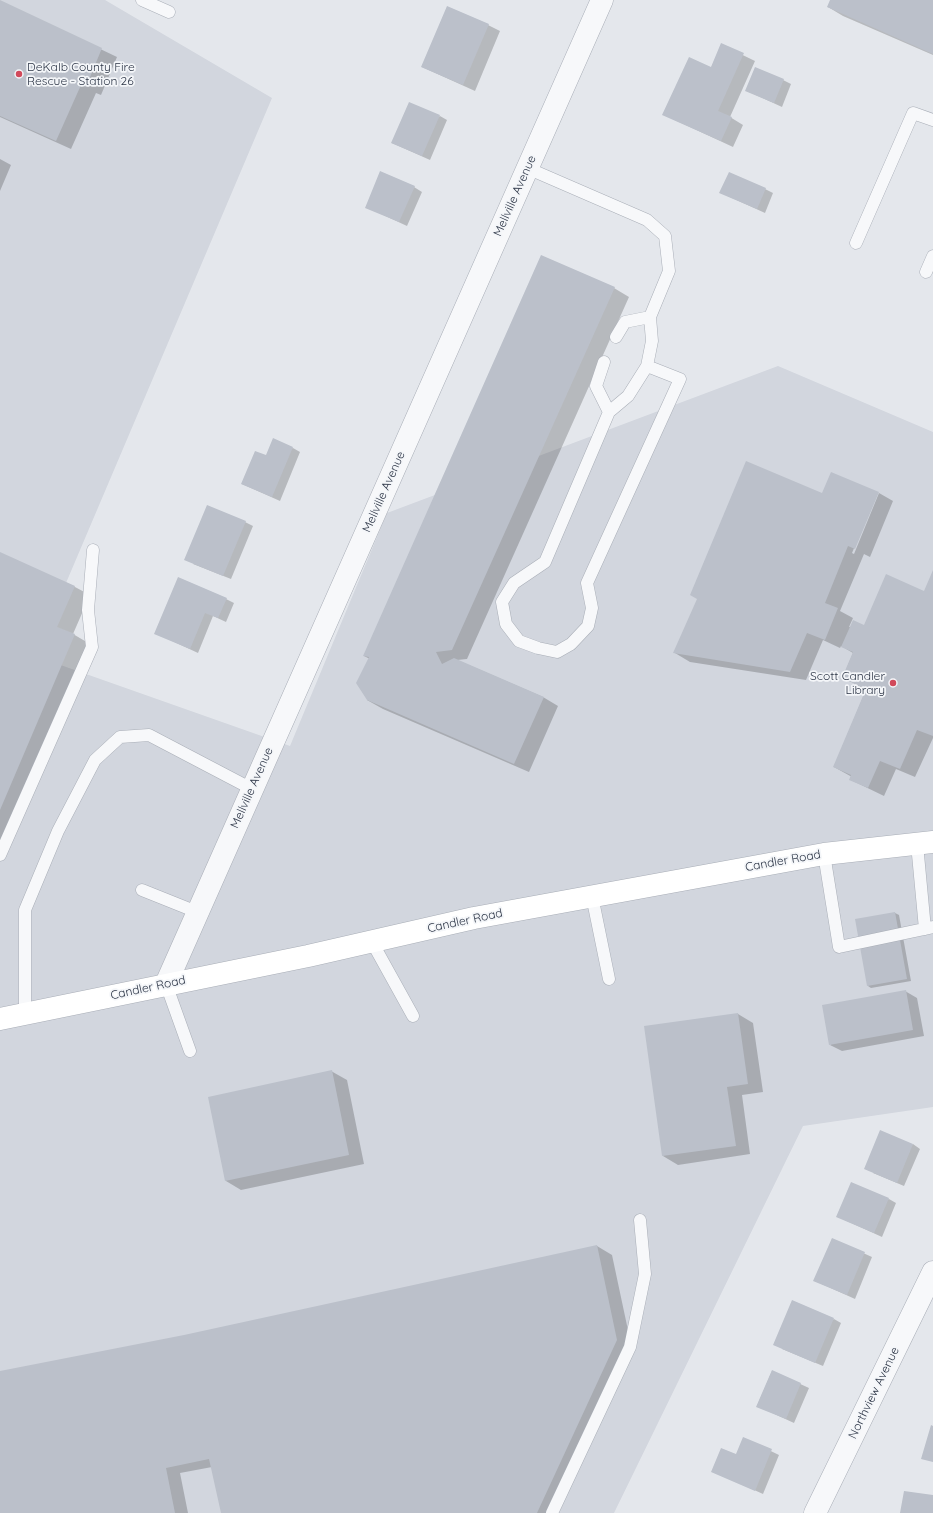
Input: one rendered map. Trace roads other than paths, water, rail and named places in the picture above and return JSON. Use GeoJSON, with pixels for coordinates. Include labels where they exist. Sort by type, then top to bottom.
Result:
{"type":"FeatureCollection","features":[{"type":"Feature","properties":{"kind":"main road","name":"Candler Road"},"geometry":{"type":"LineString","coordinates":[[0,1019],[308,956],[474,918],[824,854],[925,843]]}},
{"type":"Feature","properties":{"kind":"street","name":"Mellville Avenue"},"geometry":{"type":"LineString","coordinates":[[166,984],[602,0]]}},
{"type":"Feature","properties":{"kind":"street","name":"Northview Avenue"},"geometry":{"type":"LineString","coordinates":[[815,1513],[933,1272]]}},
{"type":"Feature","properties":{"kind":"lane"},"geometry":{"type":"LineString","coordinates":[[142,0],[169,12]]}},
{"type":"Feature","properties":{"kind":"lane"},"geometry":{"type":"LineString","coordinates":[[856,243],[913,113],[933,120]]}},
{"type":"Feature","properties":{"kind":"lane"},"geometry":{"type":"LineString","coordinates":[[527,168],[647,220],[665,236],[669,271],[650,317],[652,341],[647,366],[628,396],[609,412],[545,562],[514,583],[502,602],[506,624],[519,641],[538,648],[557,652],[571,644],[588,626],[592,608],[587,584],[680,379],[647,366]]}},
{"type":"Feature","properties":{"kind":"lane"},"geometry":{"type":"LineString","coordinates":[[926,272],[933,256]]}},
{"type":"Feature","properties":{"kind":"lane"},"geometry":{"type":"LineString","coordinates":[[616,337],[625,322],[650,317]]}},
{"type":"Feature","properties":{"kind":"lane"},"geometry":{"type":"LineString","coordinates":[[604,362],[596,386],[609,412]]}},
{"type":"Feature","properties":{"kind":"lane"},"geometry":{"type":"LineString","coordinates":[[0,855],[92,647],[88,610],[93,550]]}},
{"type":"Feature","properties":{"kind":"lane"},"geometry":{"type":"LineString","coordinates":[[25,1014],[25,910],[58,831],[96,760],[120,737],[149,735],[252,789]]}},
{"type":"Feature","properties":{"kind":"lane"},"geometry":{"type":"LineString","coordinates":[[824,854],[839,947],[929,928],[925,843]]}},
{"type":"Feature","properties":{"kind":"lane"},"geometry":{"type":"LineString","coordinates":[[142,890],[197,912]]}},
{"type":"Feature","properties":{"kind":"lane"},"geometry":{"type":"LineString","coordinates":[[592,896],[609,979]]}},
{"type":"Feature","properties":{"kind":"lane"},"geometry":{"type":"LineString","coordinates":[[372,942],[413,1016]]}},
{"type":"Feature","properties":{"kind":"lane"},"geometry":{"type":"LineString","coordinates":[[166,984],[190,1051]]}},
{"type":"Feature","properties":{"kind":"lane"},"geometry":{"type":"LineString","coordinates":[[552,1513],[630,1347],[645,1274],[640,1220]]}},
{"type":"Feature","properties":{"kind":"place","name":"DeKalb County Fire Rescue - Station 26"},"geometry":{"type":"Point","coordinates":[19,74]}},
{"type":"Feature","properties":{"kind":"place","name":"Scott Candler Library"},"geometry":{"type":"Point","coordinates":[893,683]}}]}
